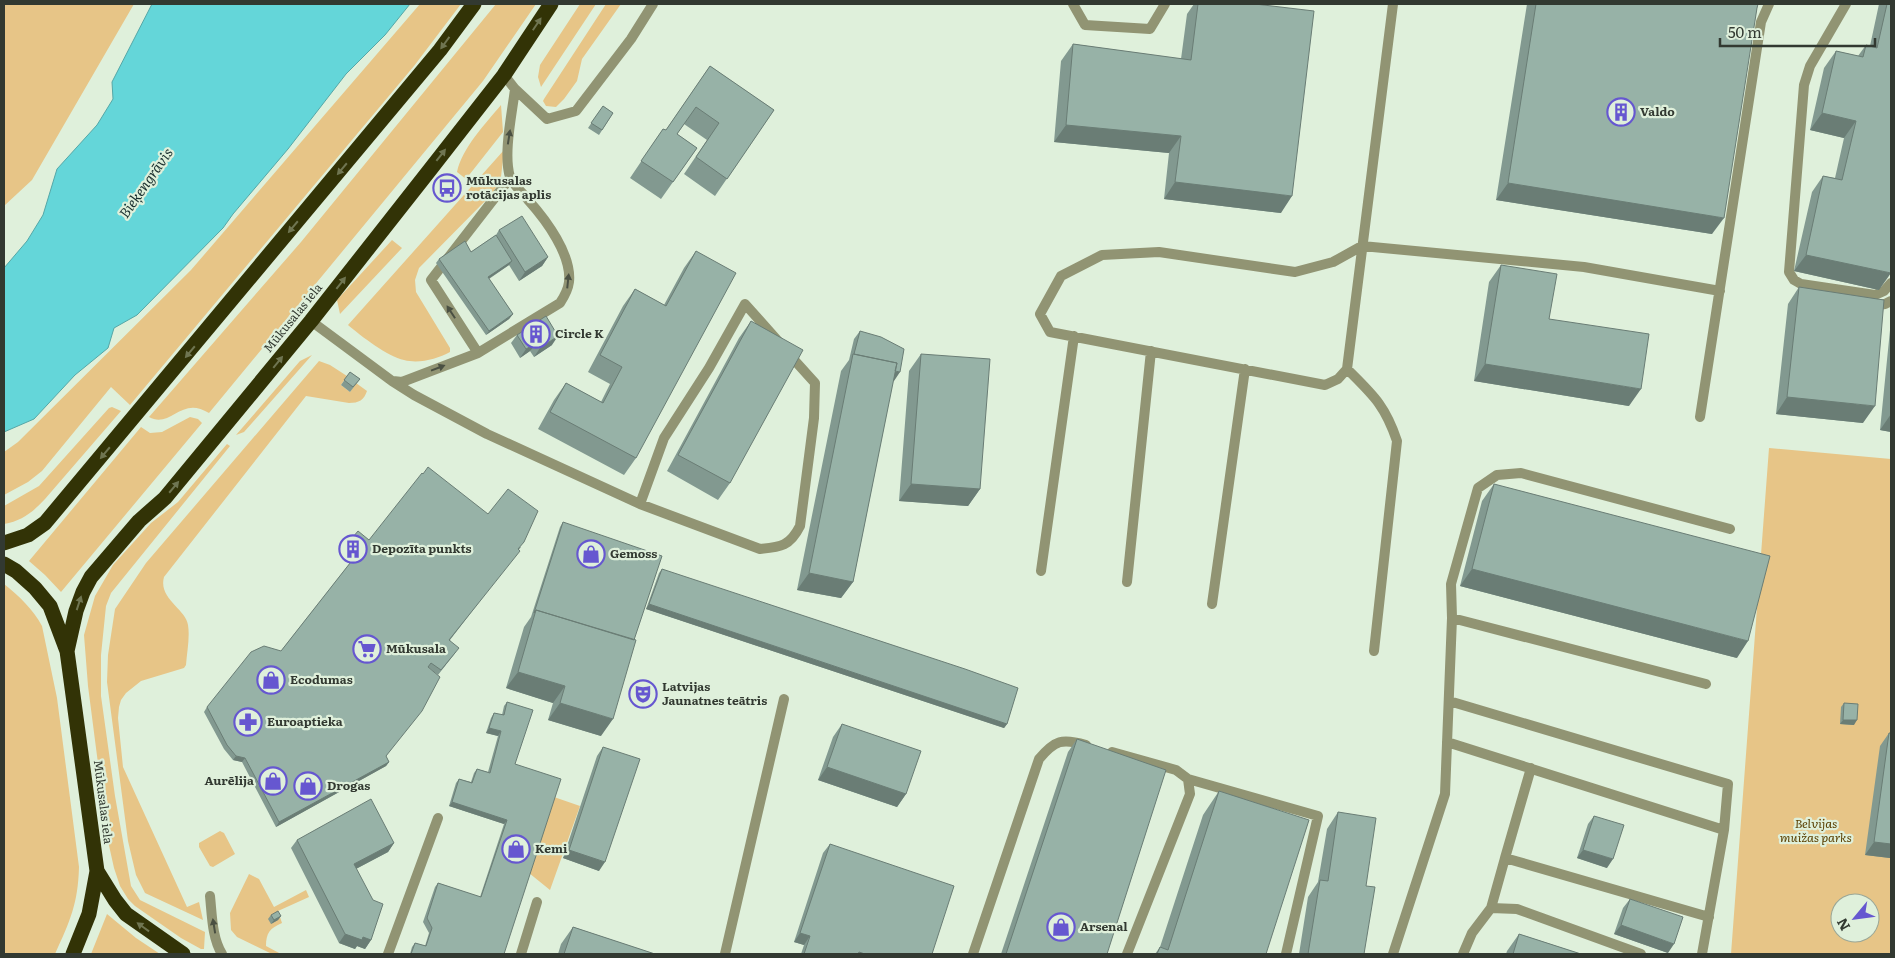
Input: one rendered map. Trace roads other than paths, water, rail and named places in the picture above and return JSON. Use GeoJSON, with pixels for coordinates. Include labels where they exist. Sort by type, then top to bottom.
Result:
{"type":"FeatureCollection","features":[{"type":"Feature","properties":{"kind":"highway"},"geometry":{"type":"LineString","coordinates":[[4,544],[28,535],[45,523],[440,50],[474,4]]}},
{"type":"Feature","properties":{"kind":"highway","name":"Mūkusalas iela"},"geometry":{"type":"LineString","coordinates":[[67,650],[82,592],[92,577],[139,521],[165,498],[311,321],[504,75],[551,4]]}},
{"type":"Feature","properties":{"kind":"highway","name":"Mūkusalas iela"},"geometry":{"type":"LineString","coordinates":[[4,564],[16,571],[35,588],[50,606],[67,650],[96,871],[89,914],[73,954]]}},
{"type":"Feature","properties":{"kind":"highway"},"geometry":{"type":"LineString","coordinates":[[96,871],[126,914],[183,954]]}},
{"type":"Feature","properties":{"kind":"lane"},"geometry":{"type":"LineString","coordinates":[[504,75],[515,89],[547,119],[576,111],[631,39],[653,4]]}},
{"type":"Feature","properties":{"kind":"lane"},"geometry":{"type":"LineString","coordinates":[[1073,4],[1085,25],[1150,30],[1165,4]]}},
{"type":"Feature","properties":{"kind":"lane"},"geometry":{"type":"LineString","coordinates":[[1393,4],[1362,246],[1347,369],[1338,379],[1325,385],[1050,332],[1040,314],[1062,276],[1102,255],[1159,252],[1295,272],[1333,262],[1362,246],[1584,267],[1720,291]]}},
{"type":"Feature","properties":{"kind":"lane"},"geometry":{"type":"LineString","coordinates":[[1700,417],[1761,22],[1769,4]]}},
{"type":"Feature","properties":{"kind":"lane"},"geometry":{"type":"LineString","coordinates":[[1846,4],[1810,66],[1804,85],[1789,272],[1794,280],[1801,284],[1875,295],[1891,283]]}},
{"type":"Feature","properties":{"kind":"lane"},"geometry":{"type":"LineString","coordinates":[[392,381],[402,382],[478,353],[560,303],[569,283],[566,259],[556,239],[540,214],[510,178],[507,151],[515,89]]}},
{"type":"Feature","properties":{"kind":"lane"},"geometry":{"type":"LineString","coordinates":[[478,353],[431,280],[510,178]]}},
{"type":"Feature","properties":{"kind":"lane"},"geometry":{"type":"LineString","coordinates":[[1861,308],[1885,304],[1891,301]]}},
{"type":"Feature","properties":{"kind":"lane"},"geometry":{"type":"LineString","coordinates":[[311,321],[392,381],[414,395],[487,434],[640,504],[760,548],[778,547],[793,540],[800,526],[814,418],[815,383],[745,304],[664,438],[640,504]]}},
{"type":"Feature","properties":{"kind":"lane"},"geometry":{"type":"LineString","coordinates":[[1040,571],[1074,336]]}},
{"type":"Feature","properties":{"kind":"lane"},"geometry":{"type":"LineString","coordinates":[[1127,582],[1150,351]]}},
{"type":"Feature","properties":{"kind":"lane"},"geometry":{"type":"LineString","coordinates":[[1347,369],[1377,399],[1390,419],[1397,441],[1374,651]]}},
{"type":"Feature","properties":{"kind":"lane"},"geometry":{"type":"LineString","coordinates":[[1212,604],[1245,370]]}},
{"type":"Feature","properties":{"kind":"lane"},"geometry":{"type":"LineString","coordinates":[[1393,954],[1445,794],[1452,618],[1451,584],[1478,488],[1497,474],[1521,473],[1730,529]]}},
{"type":"Feature","properties":{"kind":"lane"},"geometry":{"type":"LineString","coordinates":[[1452,618],[1706,684]]}},
{"type":"Feature","properties":{"kind":"lane"},"geometry":{"type":"LineString","coordinates":[[725,954],[784,699]]}},
{"type":"Feature","properties":{"kind":"lane"},"geometry":{"type":"LineString","coordinates":[[1449,701],[1728,784],[1724,830],[1702,954]]}},
{"type":"Feature","properties":{"kind":"lane"},"geometry":{"type":"LineString","coordinates":[[973,954],[1039,759],[1051,744],[1071,740],[1176,770],[1188,779],[1318,816],[1286,954]]}},
{"type":"Feature","properties":{"kind":"lane"},"geometry":{"type":"LineString","coordinates":[[1447,742],[1724,830]]}},
{"type":"Feature","properties":{"kind":"lane"},"geometry":{"type":"LineString","coordinates":[[1463,954],[1472,933],[1491,908],[1531,768]]}},
{"type":"Feature","properties":{"kind":"lane"},"geometry":{"type":"LineString","coordinates":[[1127,954],[1190,796],[1188,779]]}},
{"type":"Feature","properties":{"kind":"lane"},"geometry":{"type":"LineString","coordinates":[[388,954],[438,818]]}},
{"type":"Feature","properties":{"kind":"lane"},"geometry":{"type":"LineString","coordinates":[[1505,858],[1709,917]]}},
{"type":"Feature","properties":{"kind":"lane"},"geometry":{"type":"LineString","coordinates":[[210,896],[214,932],[218,948],[222,954]]}},
{"type":"Feature","properties":{"kind":"lane"},"geometry":{"type":"LineString","coordinates":[[521,954],[537,902]]}},
{"type":"Feature","properties":{"kind":"lane"},"geometry":{"type":"LineString","coordinates":[[1491,908],[1517,909],[1641,954]]}},
{"type":"Feature","properties":{"kind":"water","name":"Bieķengrāvis"},"geometry":{"type":"Polygon","coordinates":[[[152,4],[410,4],[385,35],[346,74],[223,228],[137,315],[114,328],[108,348],[75,375],[34,419],[4,432],[4,268],[27,241],[43,215],[57,169],[97,125],[113,99],[112,82],[152,4]]]}},
{"type":"Feature","properties":{"kind":"place","name":"Valdo"},"geometry":{"type":"Point","coordinates":[1621,112]}},
{"type":"Feature","properties":{"kind":"place","name":"Mūkusalas rotācijas aplis"},"geometry":{"type":"Point","coordinates":[447,188]}},
{"type":"Feature","properties":{"kind":"place","name":"Circle K"},"geometry":{"type":"Point","coordinates":[536,334]}},
{"type":"Feature","properties":{"kind":"place","name":"Depozīta punkts"},"geometry":{"type":"Point","coordinates":[353,549]}},
{"type":"Feature","properties":{"kind":"place","name":"Gemoss"},"geometry":{"type":"Point","coordinates":[591,554]}},
{"type":"Feature","properties":{"kind":"place","name":"Mūkusala"},"geometry":{"type":"Point","coordinates":[367,649]}},
{"type":"Feature","properties":{"kind":"place","name":"Ecodumas"},"geometry":{"type":"Point","coordinates":[271,680]}},
{"type":"Feature","properties":{"kind":"place","name":"Latvijas Jaunatnes teātris"},"geometry":{"type":"Point","coordinates":[643,694]}},
{"type":"Feature","properties":{"kind":"place","name":"Euroaptieka"},"geometry":{"type":"Point","coordinates":[248,722]}},
{"type":"Feature","properties":{"kind":"place","name":"Aurēlija"},"geometry":{"type":"Point","coordinates":[273,781]}},
{"type":"Feature","properties":{"kind":"place","name":"Drogas"},"geometry":{"type":"Point","coordinates":[308,786]}},
{"type":"Feature","properties":{"kind":"place","name":"Kemi"},"geometry":{"type":"Point","coordinates":[516,849]}},
{"type":"Feature","properties":{"kind":"place","name":"Arsenal"},"geometry":{"type":"Point","coordinates":[1061,927]}},
{"type":"Feature","properties":{"kind":"park label","name":"Belvijas muižas parks"},"geometry":{"type":"Point","coordinates":[1816,831]}}]}
